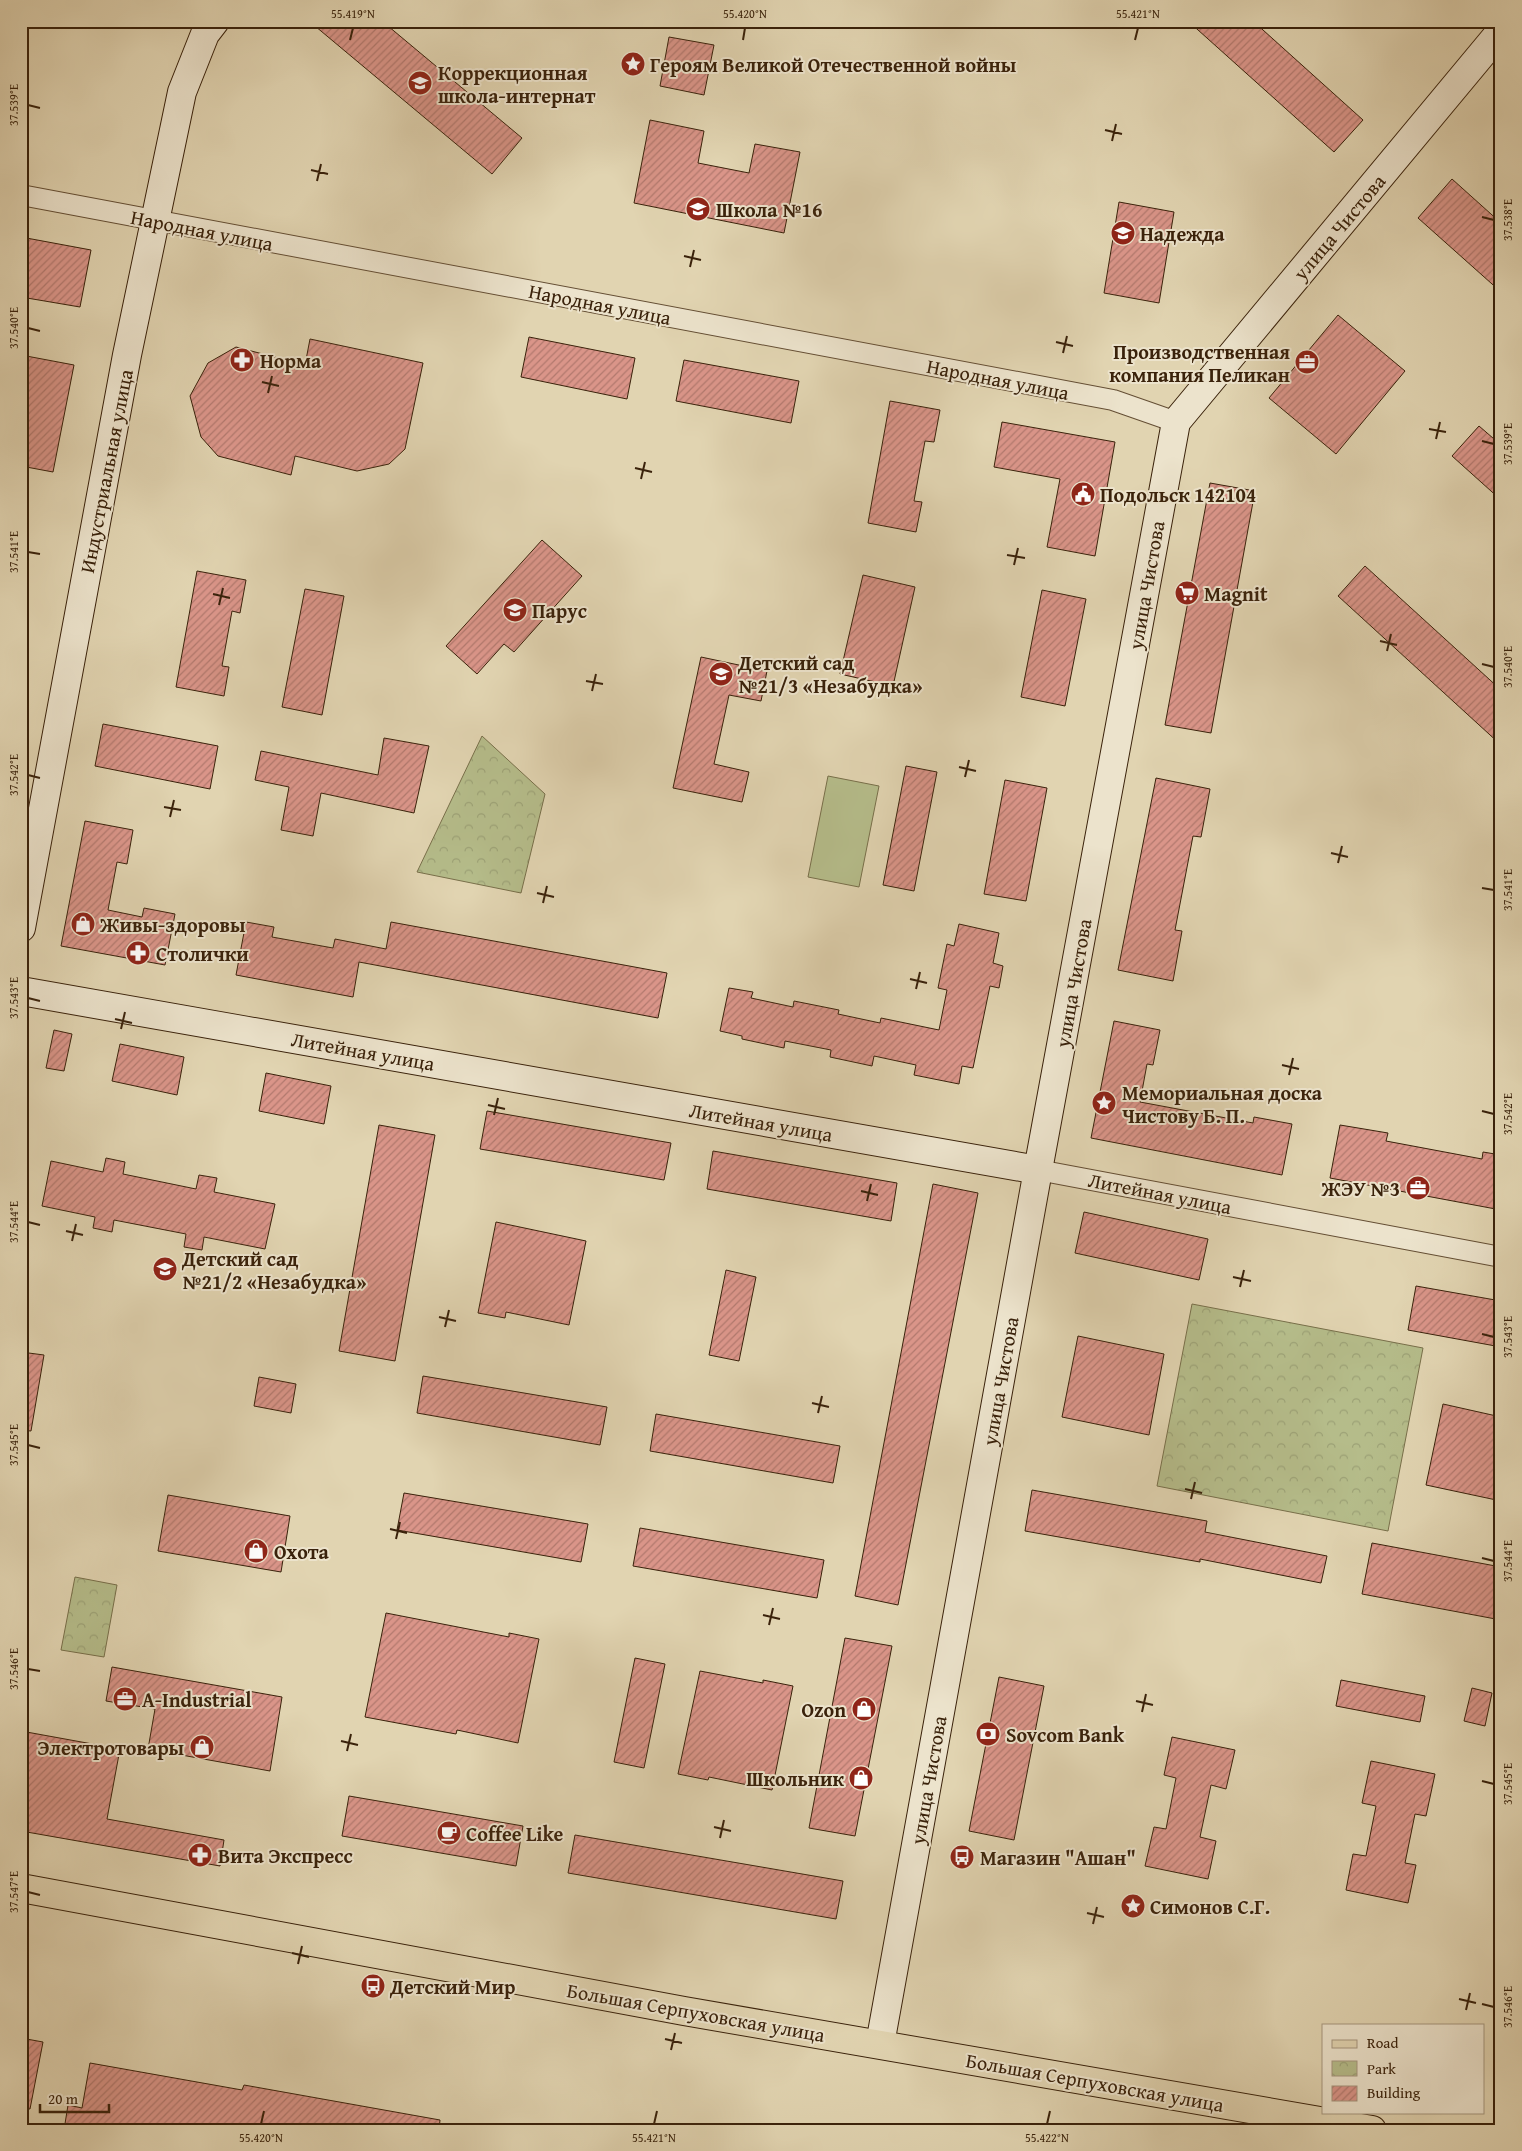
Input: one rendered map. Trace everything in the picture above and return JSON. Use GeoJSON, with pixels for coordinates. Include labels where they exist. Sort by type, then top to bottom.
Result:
{"type":"FeatureCollection","features":[{"type":"Feature","properties":{"kind":"main road","name":"Большая Серпуховская улица"},"geometry":{"type":"LineString","coordinates":[[21,1888],[684,2011],[1372,2130]]}},
{"type":"Feature","properties":{"kind":"street","name":"Индустриальная улица"},"geometry":{"type":"LineString","coordinates":[[21,928],[127,355],[182,92],[204,34],[215,21]]}},
{"type":"Feature","properties":{"kind":"street","name":"улица Чистова"},"geometry":{"type":"LineString","coordinates":[[880,2044],[1176,422],[1501,31]]}},
{"type":"Feature","properties":{"kind":"street","name":"Народная улица"},"geometry":{"type":"LineString","coordinates":[[21,195],[1113,400],[1176,422]]}},
{"type":"Feature","properties":{"kind":"street","name":"Литейная улица"},"geometry":{"type":"LineString","coordinates":[[21,992],[1038,1170],[1501,1257]]}},
{"type":"Feature","properties":{"kind":"green space"},"geometry":{"type":"Polygon","coordinates":[[[482,736],[545,794],[521,893],[417,872],[482,736]]]}},
{"type":"Feature","properties":{"kind":"green space"},"geometry":{"type":"Polygon","coordinates":[[[828,776],[879,786],[859,887],[808,877],[828,776]]]}},
{"type":"Feature","properties":{"kind":"green space"},"geometry":{"type":"Polygon","coordinates":[[[1192,1304],[1423,1348],[1388,1531],[1157,1486],[1192,1304]]]}},
{"type":"Feature","properties":{"kind":"green space"},"geometry":{"type":"Polygon","coordinates":[[[75,1577],[117,1585],[104,1657],[61,1650],[75,1577]]]}},
{"type":"Feature","properties":{"kind":"building","name":"Коррекционная школа-интернат"},"geometry":{"type":"Polygon","coordinates":[[[309,21],[382,21],[522,138],[492,174],[309,21]]]}},
{"type":"Feature","properties":{"kind":"building"},"geometry":{"type":"Polygon","coordinates":[[[1188,21],[1253,21],[1363,120],[1334,152],[1188,21]]]}},
{"type":"Feature","properties":{"kind":"building"},"geometry":{"type":"Polygon","coordinates":[[[669,37],[714,45],[704,95],[660,86],[669,37]]]}},
{"type":"Feature","properties":{"kind":"building"},"geometry":{"type":"Polygon","coordinates":[[[650,120],[704,131],[698,163],[749,173],[755,144],[800,152],[784,233],[634,203],[650,120]]]}},
{"type":"Feature","properties":{"kind":"building"},"geometry":{"type":"Polygon","coordinates":[[[1452,179],[1501,223],[1501,292],[1418,218],[1452,179]]]}},
{"type":"Feature","properties":{"kind":"building"},"geometry":{"type":"Polygon","coordinates":[[[1119,202],[1174,212],[1159,303],[1104,293],[1119,202]]]}},
{"type":"Feature","properties":{"kind":"building"},"geometry":{"type":"Polygon","coordinates":[[[21,237],[91,250],[80,307],[21,297],[21,237]]]}},
{"type":"Feature","properties":{"kind":"building"},"geometry":{"type":"Polygon","coordinates":[[[1338,315],[1405,371],[1336,454],[1269,398],[1338,315]]]}},
{"type":"Feature","properties":{"kind":"building"},"geometry":{"type":"Polygon","coordinates":[[[529,337],[635,358],[627,399],[521,377],[529,337]]]}},
{"type":"Feature","properties":{"kind":"building"},"geometry":{"type":"Polygon","coordinates":[[[310,339],[423,363],[405,449],[389,464],[357,471],[295,456],[291,475],[218,456],[201,437],[190,396],[208,363],[236,347],[305,365],[310,339]]]}},
{"type":"Feature","properties":{"kind":"building"},"geometry":{"type":"Polygon","coordinates":[[[21,355],[74,365],[53,472],[21,466],[21,355]]]}},
{"type":"Feature","properties":{"kind":"building"},"geometry":{"type":"Polygon","coordinates":[[[684,360],[799,381],[791,423],[676,401],[684,360]]]}},
{"type":"Feature","properties":{"kind":"building"},"geometry":{"type":"Polygon","coordinates":[[[890,401],[940,410],[934,442],[925,441],[914,501],[922,502],[916,532],[868,523],[890,401]]]}},
{"type":"Feature","properties":{"kind":"building"},"geometry":{"type":"Polygon","coordinates":[[[1002,422],[1115,442],[1095,556],[1047,547],[1060,479],[994,467],[1002,422]]]}},
{"type":"Feature","properties":{"kind":"building"},"geometry":{"type":"Polygon","coordinates":[[[1479,426],[1501,445],[1501,500],[1452,456],[1479,426]]]}},
{"type":"Feature","properties":{"kind":"building"},"geometry":{"type":"Polygon","coordinates":[[[1210,483],[1255,491],[1211,733],[1165,725],[1210,483]]]}},
{"type":"Feature","properties":{"kind":"building","name":"Парус"},"geometry":{"type":"Polygon","coordinates":[[[542,540],[582,576],[514,652],[504,644],[477,674],[446,646],[542,540]]]}},
{"type":"Feature","properties":{"kind":"building"},"geometry":{"type":"Polygon","coordinates":[[[1365,566],[1501,690],[1501,745],[1338,596],[1365,566]]]}},
{"type":"Feature","properties":{"kind":"building"},"geometry":{"type":"Polygon","coordinates":[[[197,571],[246,580],[240,613],[232,611],[222,666],[229,667],[224,696],[176,687],[197,571]]]}},
{"type":"Feature","properties":{"kind":"building"},"geometry":{"type":"Polygon","coordinates":[[[863,575],[915,587],[893,686],[840,674],[863,575]]]}},
{"type":"Feature","properties":{"kind":"building"},"geometry":{"type":"Polygon","coordinates":[[[305,589],[344,596],[322,715],[282,707],[305,589]]]}},
{"type":"Feature","properties":{"kind":"building"},"geometry":{"type":"Polygon","coordinates":[[[1042,590],[1086,599],[1065,706],[1021,697],[1042,590]]]}},
{"type":"Feature","properties":{"kind":"building"},"geometry":{"type":"Polygon","coordinates":[[[701,657],[767,671],[761,701],[729,695],[714,764],[749,772],[742,802],[673,788],[701,657]]]}},
{"type":"Feature","properties":{"kind":"building"},"geometry":{"type":"Polygon","coordinates":[[[103,724],[218,746],[210,789],[95,766],[103,724]]]}},
{"type":"Feature","properties":{"kind":"building"},"geometry":{"type":"Polygon","coordinates":[[[384,738],[429,746],[414,813],[321,793],[313,836],[281,830],[289,787],[255,780],[261,751],[378,775],[384,738]]]}},
{"type":"Feature","properties":{"kind":"building"},"geometry":{"type":"Polygon","coordinates":[[[906,766],[937,772],[914,891],[883,885],[906,766]]]}},
{"type":"Feature","properties":{"kind":"building"},"geometry":{"type":"Polygon","coordinates":[[[1156,778],[1210,789],[1201,837],[1193,836],[1175,930],[1182,931],[1173,981],[1118,970],[1156,778]]]}},
{"type":"Feature","properties":{"kind":"building"},"geometry":{"type":"Polygon","coordinates":[[[1005,780],[1047,788],[1026,901],[984,894],[1005,780]]]}},
{"type":"Feature","properties":{"kind":"building"},"geometry":{"type":"Polygon","coordinates":[[[85,821],[133,830],[127,864],[117,862],[108,910],[142,917],[144,908],[175,914],[165,965],[61,946],[85,821]]]}},
{"type":"Feature","properties":{"kind":"building"},"geometry":{"type":"Polygon","coordinates":[[[246,922],[274,927],[272,937],[333,948],[335,939],[386,949],[391,922],[667,973],[658,1018],[359,962],[353,997],[236,975],[246,922]]]}},
{"type":"Feature","properties":{"kind":"building"},"geometry":{"type":"Polygon","coordinates":[[[959,924],[999,933],[993,963],[1003,966],[999,988],[990,986],[973,1068],[962,1066],[959,1084],[914,1075],[916,1065],[874,1056],[872,1066],[830,1057],[831,1050],[785,1041],[784,1048],[742,1039],[742,1036],[720,1031],[729,988],[753,992],[751,998],[793,1007],[794,1001],[839,1010],[838,1014],[880,1023],[881,1018],[939,1030],[947,990],[938,988],[947,944],[954,946],[959,924]]]}},
{"type":"Feature","properties":{"kind":"building"},"geometry":{"type":"Polygon","coordinates":[[[1114,1021],[1160,1030],[1153,1065],[1147,1064],[1140,1102],[1253,1123],[1254,1117],[1292,1124],[1282,1175],[1091,1138],[1114,1021]]]}},
{"type":"Feature","properties":{"kind":"building"},"geometry":{"type":"Polygon","coordinates":[[[54,1030],[72,1034],[64,1071],[46,1068],[54,1030]]]}},
{"type":"Feature","properties":{"kind":"building"},"geometry":{"type":"Polygon","coordinates":[[[120,1044],[184,1057],[177,1095],[112,1081],[120,1044]]]}},
{"type":"Feature","properties":{"kind":"building"},"geometry":{"type":"Polygon","coordinates":[[[266,1073],[331,1086],[324,1124],[259,1111],[266,1073]]]}},
{"type":"Feature","properties":{"kind":"building"},"geometry":{"type":"Polygon","coordinates":[[[487,1111],[671,1143],[664,1180],[480,1149],[487,1111]]]}},
{"type":"Feature","properties":{"kind":"building"},"geometry":{"type":"Polygon","coordinates":[[[379,1125],[435,1135],[395,1361],[339,1351],[379,1125]]]}},
{"type":"Feature","properties":{"kind":"building"},"geometry":{"type":"Polygon","coordinates":[[[1340,1125],[1388,1133],[1386,1141],[1482,1159],[1483,1152],[1501,1155],[1501,1210],[1330,1178],[1340,1125]]]}},
{"type":"Feature","properties":{"kind":"building"},"geometry":{"type":"Polygon","coordinates":[[[713,1151],[897,1183],[891,1221],[707,1189],[713,1151]]]}},
{"type":"Feature","properties":{"kind":"building"},"geometry":{"type":"Polygon","coordinates":[[[106,1158],[125,1162],[123,1174],[196,1189],[199,1175],[217,1178],[214,1192],[275,1204],[265,1249],[204,1237],[202,1250],[184,1247],[186,1234],[114,1220],[112,1232],[93,1228],[95,1217],[42,1206],[51,1161],[103,1172],[106,1158]]]}},
{"type":"Feature","properties":{"kind":"building"},"geometry":{"type":"Polygon","coordinates":[[[933,1184],[978,1193],[898,1605],[855,1596],[933,1184]]]}},
{"type":"Feature","properties":{"kind":"building"},"geometry":{"type":"Polygon","coordinates":[[[1084,1212],[1208,1239],[1199,1280],[1075,1253],[1084,1212]]]}},
{"type":"Feature","properties":{"kind":"building"},"geometry":{"type":"Polygon","coordinates":[[[496,1222],[586,1241],[569,1325],[506,1312],[505,1318],[478,1313],[496,1222]]]}},
{"type":"Feature","properties":{"kind":"building"},"geometry":{"type":"Polygon","coordinates":[[[726,1270],[756,1277],[739,1361],[709,1355],[726,1270]]]}},
{"type":"Feature","properties":{"kind":"building"},"geometry":{"type":"Polygon","coordinates":[[[1416,1286],[1501,1301],[1501,1347],[1408,1330],[1416,1286]]]}},
{"type":"Feature","properties":{"kind":"building"},"geometry":{"type":"Polygon","coordinates":[[[1078,1336],[1164,1354],[1149,1435],[1062,1417],[1078,1336]]]}},
{"type":"Feature","properties":{"kind":"building"},"geometry":{"type":"Polygon","coordinates":[[[21,1352],[44,1355],[31,1431],[21,1430],[21,1352]]]}},
{"type":"Feature","properties":{"kind":"building"},"geometry":{"type":"Polygon","coordinates":[[[423,1376],[607,1407],[600,1445],[417,1413],[423,1376]]]}},
{"type":"Feature","properties":{"kind":"building"},"geometry":{"type":"Polygon","coordinates":[[[259,1377],[296,1384],[291,1413],[254,1406],[259,1377]]]}},
{"type":"Feature","properties":{"kind":"building"},"geometry":{"type":"Polygon","coordinates":[[[1443,1404],[1501,1417],[1501,1501],[1426,1485],[1443,1404]]]}},
{"type":"Feature","properties":{"kind":"building"},"geometry":{"type":"Polygon","coordinates":[[[656,1414],[840,1446],[833,1483],[650,1451],[656,1414]]]}},
{"type":"Feature","properties":{"kind":"building"},"geometry":{"type":"Polygon","coordinates":[[[1032,1490],[1207,1521],[1205,1532],[1327,1556],[1321,1583],[1200,1559],[1200,1562],[1025,1531],[1032,1490]]]}},
{"type":"Feature","properties":{"kind":"building"},"geometry":{"type":"Polygon","coordinates":[[[404,1493],[588,1524],[581,1562],[397,1530],[404,1493]]]}},
{"type":"Feature","properties":{"kind":"building"},"geometry":{"type":"Polygon","coordinates":[[[168,1495],[290,1516],[281,1572],[158,1551],[168,1495]]]}},
{"type":"Feature","properties":{"kind":"building"},"geometry":{"type":"Polygon","coordinates":[[[640,1528],[824,1560],[817,1598],[633,1566],[640,1528]]]}},
{"type":"Feature","properties":{"kind":"building"},"geometry":{"type":"Polygon","coordinates":[[[1372,1543],[1501,1567],[1501,1620],[1362,1594],[1372,1543]]]}},
{"type":"Feature","properties":{"kind":"building"},"geometry":{"type":"Polygon","coordinates":[[[386,1613],[509,1637],[509,1633],[539,1639],[518,1743],[457,1730],[456,1734],[365,1717],[386,1613]]]}},
{"type":"Feature","properties":{"kind":"building"},"geometry":{"type":"Polygon","coordinates":[[[845,1638],[892,1646],[855,1836],[809,1828],[845,1638]]]}},
{"type":"Feature","properties":{"kind":"building"},"geometry":{"type":"Polygon","coordinates":[[[635,1658],[665,1664],[644,1768],[614,1762],[635,1658]]]}},
{"type":"Feature","properties":{"kind":"building"},"geometry":{"type":"Polygon","coordinates":[[[112,1667],[282,1697],[270,1771],[148,1749],[155,1709],[106,1701],[112,1667]]]}},
{"type":"Feature","properties":{"kind":"building"},"geometry":{"type":"Polygon","coordinates":[[[700,1671],[763,1683],[763,1680],[793,1686],[772,1790],[709,1777],[708,1780],[678,1774],[700,1671]]]}},
{"type":"Feature","properties":{"kind":"building"},"geometry":{"type":"Polygon","coordinates":[[[999,1677],[1044,1686],[1014,1840],[969,1831],[999,1677]]]}},
{"type":"Feature","properties":{"kind":"building"},"geometry":{"type":"Polygon","coordinates":[[[1341,1680],[1425,1696],[1420,1722],[1336,1706],[1341,1680]]]}},
{"type":"Feature","properties":{"kind":"building"},"geometry":{"type":"Polygon","coordinates":[[[1472,1688],[1492,1693],[1485,1726],[1464,1721],[1472,1688]]]}},
{"type":"Feature","properties":{"kind":"building"},"geometry":{"type":"Polygon","coordinates":[[[21,1731],[120,1749],[107,1819],[224,1840],[220,1866],[21,1831],[21,1731]]]}},
{"type":"Feature","properties":{"kind":"building"},"geometry":{"type":"Polygon","coordinates":[[[1172,1737],[1235,1750],[1226,1789],[1211,1785],[1200,1837],[1216,1841],[1208,1879],[1145,1866],[1154,1827],[1166,1829],[1176,1778],[1164,1775],[1172,1737]]]}},
{"type":"Feature","properties":{"kind":"building"},"geometry":{"type":"Polygon","coordinates":[[[1371,1761],[1435,1774],[1426,1816],[1415,1814],[1405,1863],[1416,1865],[1408,1903],[1346,1890],[1353,1854],[1366,1856],[1376,1806],[1362,1803],[1371,1761]]]}},
{"type":"Feature","properties":{"kind":"building"},"geometry":{"type":"Polygon","coordinates":[[[349,1796],[523,1826],[516,1866],[342,1836],[349,1796]]]}},
{"type":"Feature","properties":{"kind":"building"},"geometry":{"type":"Polygon","coordinates":[[[575,1835],[843,1881],[836,1919],[568,1873],[575,1835]]]}},
{"type":"Feature","properties":{"kind":"building"},"geometry":{"type":"Polygon","coordinates":[[[21,2038],[43,2042],[30,2109],[21,2108],[21,2038]]]}},
{"type":"Feature","properties":{"kind":"building"},"geometry":{"type":"Polygon","coordinates":[[[90,2063],[242,2090],[244,2085],[440,2120],[439,2130],[64,2130],[68,2105],[82,2108],[90,2063]]]}},
{"type":"Feature","properties":{"kind":"place","name":"Героям Великой Отечественной войны"},"geometry":{"type":"Point","coordinates":[633,64]}},
{"type":"Feature","properties":{"kind":"place","name":"Коррекционная школа-интернат"},"geometry":{"type":"Point","coordinates":[420,83]}},
{"type":"Feature","properties":{"kind":"place","name":"Школа №16"},"geometry":{"type":"Point","coordinates":[698,209]}},
{"type":"Feature","properties":{"kind":"place","name":"Надежда"},"geometry":{"type":"Point","coordinates":[1123,233]}},
{"type":"Feature","properties":{"kind":"place","name":"Норма"},"geometry":{"type":"Point","coordinates":[242,360]}},
{"type":"Feature","properties":{"kind":"place","name":"Производственная компания Пеликан"},"geometry":{"type":"Point","coordinates":[1307,362]}},
{"type":"Feature","properties":{"kind":"place","name":"Подольск 142104"},"geometry":{"type":"Point","coordinates":[1083,494]}},
{"type":"Feature","properties":{"kind":"place","name":"Magnit"},"geometry":{"type":"Point","coordinates":[1187,593]}},
{"type":"Feature","properties":{"kind":"place","name":"Парус"},"geometry":{"type":"Point","coordinates":[515,610]}},
{"type":"Feature","properties":{"kind":"place","name":"Детский сад №21/3 «Незабудка»"},"geometry":{"type":"Point","coordinates":[721,674]}},
{"type":"Feature","properties":{"kind":"place","name":"Живы-здоровы"},"geometry":{"type":"Point","coordinates":[83,924]}},
{"type":"Feature","properties":{"kind":"place","name":"Столички"},"geometry":{"type":"Point","coordinates":[138,953]}},
{"type":"Feature","properties":{"kind":"place","name":"Мемориальная доска Чистову Б. П."},"geometry":{"type":"Point","coordinates":[1104,1103]}},
{"type":"Feature","properties":{"kind":"place","name":"ЖЭУ №3"},"geometry":{"type":"Point","coordinates":[1418,1188]}},
{"type":"Feature","properties":{"kind":"place","name":"Детский сад №21/2 «Незабудка»"},"geometry":{"type":"Point","coordinates":[165,1269]}},
{"type":"Feature","properties":{"kind":"place","name":"Охота"},"geometry":{"type":"Point","coordinates":[256,1551]}},
{"type":"Feature","properties":{"kind":"place","name":"A-Industrial"},"geometry":{"type":"Point","coordinates":[125,1699]}},
{"type":"Feature","properties":{"kind":"place","name":"Ozon"},"geometry":{"type":"Point","coordinates":[864,1709]}},
{"type":"Feature","properties":{"kind":"place","name":"Sovcom Bank"},"geometry":{"type":"Point","coordinates":[988,1734]}},
{"type":"Feature","properties":{"kind":"place","name":"Электротовары"},"geometry":{"type":"Point","coordinates":[202,1747]}},
{"type":"Feature","properties":{"kind":"place","name":"Школьник"},"geometry":{"type":"Point","coordinates":[861,1778]}},
{"type":"Feature","properties":{"kind":"place","name":"Coffee Like"},"geometry":{"type":"Point","coordinates":[449,1833]}},
{"type":"Feature","properties":{"kind":"place","name":"Вита Экспресс"},"geometry":{"type":"Point","coordinates":[200,1855]}},
{"type":"Feature","properties":{"kind":"place","name":"Магазин \"Ашан\""},"geometry":{"type":"Point","coordinates":[962,1857]}},
{"type":"Feature","properties":{"kind":"place","name":"Симонов С.Г."},"geometry":{"type":"Point","coordinates":[1133,1906]}},
{"type":"Feature","properties":{"kind":"place","name":"Детский Мир"},"geometry":{"type":"Point","coordinates":[373,1986]}}]}
